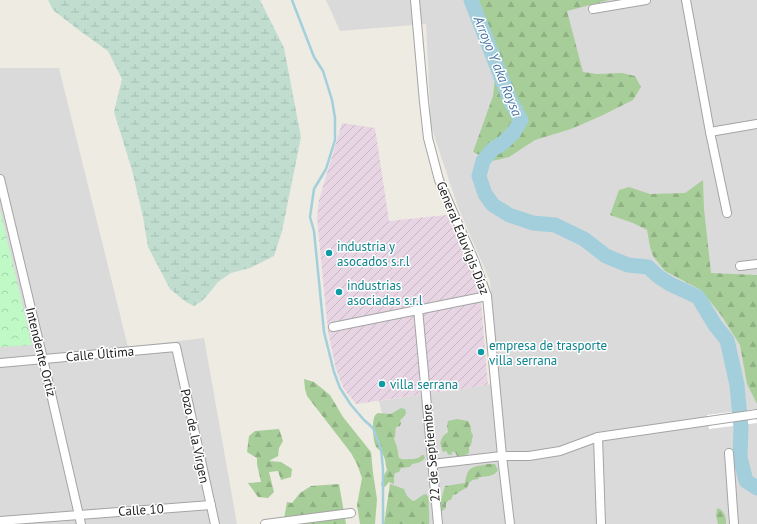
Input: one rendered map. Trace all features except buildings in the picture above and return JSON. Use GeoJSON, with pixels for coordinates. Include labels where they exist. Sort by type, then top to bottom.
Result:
{"type":"FeatureCollection","features":[{"type":"Feature","properties":{"kind":"street","name":"General Eduvigis Díaz"},"geometry":{"type":"LineString","coordinates":[[415,0],[428,138],[439,180],[474,260],[487,296],[510,524]]}},
{"type":"Feature","properties":{"kind":"street"},"geometry":{"type":"LineString","coordinates":[[593,9],[646,0]]}},
{"type":"Feature","properties":{"kind":"street"},"geometry":{"type":"LineString","coordinates":[[686,0],[710,132],[727,212]]}},
{"type":"Feature","properties":{"kind":"street"},"geometry":{"type":"LineString","coordinates":[[710,132],[757,124]]}},
{"type":"Feature","properties":{"kind":"street","name":"Intendente Ortiz"},"geometry":{"type":"LineString","coordinates":[[0,179],[81,524]]}},
{"type":"Feature","properties":{"kind":"street"},"geometry":{"type":"LineString","coordinates":[[740,266],[757,264]]}},
{"type":"Feature","properties":{"kind":"street"},"geometry":{"type":"LineString","coordinates":[[333,327],[487,296]]}},
{"type":"Feature","properties":{"kind":"street","name":"22 de Septiembre"},"geometry":{"type":"LineString","coordinates":[[418,309],[438,524]]}},
{"type":"Feature","properties":{"kind":"street","name":"Calle Última"},"geometry":{"type":"LineString","coordinates":[[0,363],[176,347]]}},
{"type":"Feature","properties":{"kind":"street","name":"Pozo de la Virgen"},"geometry":{"type":"LineString","coordinates":[[176,347],[216,524]]}},
{"type":"Feature","properties":{"kind":"street"},"geometry":{"type":"LineString","coordinates":[[432,464],[502,456],[528,456],[560,451],[598,437],[753,415]]}},
{"type":"Feature","properties":{"kind":"street"},"geometry":{"type":"LineString","coordinates":[[598,437],[602,524]]}},
{"type":"Feature","properties":{"kind":"street"},"geometry":{"type":"LineString","coordinates":[[729,453],[734,524]]}},
{"type":"Feature","properties":{"kind":"street","name":"Calle 10"},"geometry":{"type":"LineString","coordinates":[[0,521],[211,505]]}},
{"type":"Feature","properties":{"kind":"street"},"geometry":{"type":"LineString","coordinates":[[265,524],[351,513]]}},
{"type":"Feature","properties":{"kind":"shaded area"},"geometry":{"type":"Polygon","coordinates":[[[326,0],[757,0],[757,524],[390,524],[389,444],[379,401],[499,383],[490,281],[458,207],[431,126],[426,24],[340,31],[326,0]]]}},
{"type":"Feature","properties":{"kind":"shaded area"},"geometry":{"type":"Polygon","coordinates":[[[0,68],[59,68],[128,347],[204,338],[237,524],[0,524],[0,68]]]}},
{"type":"Feature","properties":{"kind":"shaded area"},"geometry":{"type":"Polygon","coordinates":[[[342,123],[375,128],[389,221],[447,215],[480,290],[488,385],[356,404],[344,389],[336,369],[328,331],[317,218],[319,200],[342,123]]]}},
{"type":"Feature","properties":{"kind":"green space"},"geometry":{"type":"Polygon","coordinates":[[[48,0],[260,0],[284,48],[301,137],[282,231],[274,256],[250,268],[231,273],[218,282],[202,301],[194,306],[186,302],[170,289],[148,247],[143,217],[132,170],[114,112],[122,79],[108,51],[53,10],[48,0]]]}},
{"type":"Feature","properties":{"kind":"green space"},"geometry":{"type":"Polygon","coordinates":[[[474,0],[609,0],[567,11],[583,72],[597,74],[622,73],[635,76],[641,87],[633,100],[571,129],[535,140],[509,157],[492,161],[473,152],[493,96],[495,78],[493,49],[474,0]]]}},
{"type":"Feature","properties":{"kind":"green space"},"geometry":{"type":"Polygon","coordinates":[[[703,180],[704,209],[711,273],[757,275],[757,404],[747,384],[740,345],[721,315],[701,290],[665,271],[653,256],[647,230],[633,223],[610,215],[619,190],[629,187],[650,194],[685,193],[703,180]]]}},
{"type":"Feature","properties":{"kind":"green space"},"geometry":{"type":"Polygon","coordinates":[[[0,210],[32,345],[0,347],[0,210]]]}},
{"type":"Feature","properties":{"kind":"green space"},"geometry":{"type":"Polygon","coordinates":[[[304,379],[314,382],[330,395],[343,417],[371,452],[377,499],[375,524],[360,524],[357,505],[362,478],[357,464],[351,453],[307,396],[304,379]]]}},
{"type":"Feature","properties":{"kind":"green space"},"geometry":{"type":"Polygon","coordinates":[[[401,408],[405,409],[406,413],[400,421],[400,426],[396,427],[394,439],[399,458],[415,459],[424,455],[425,458],[420,462],[412,464],[410,467],[401,468],[399,472],[395,473],[394,484],[389,482],[385,487],[381,485],[387,470],[385,460],[375,444],[373,420],[375,415],[378,413],[391,414],[401,408]]]}},
{"type":"Feature","properties":{"kind":"green space"},"geometry":{"type":"Polygon","coordinates":[[[457,419],[468,421],[473,435],[471,445],[469,447],[469,453],[462,457],[457,456],[455,452],[451,452],[453,454],[449,455],[447,451],[443,452],[440,443],[443,436],[448,432],[448,421],[457,419]]]}},
{"type":"Feature","properties":{"kind":"green space"},"geometry":{"type":"Polygon","coordinates":[[[279,429],[283,441],[279,448],[278,456],[269,461],[281,462],[292,469],[291,477],[281,480],[278,471],[269,472],[274,492],[268,498],[258,497],[248,483],[261,482],[257,458],[247,452],[249,436],[255,431],[279,429]]]}},
{"type":"Feature","properties":{"kind":"green space"},"geometry":{"type":"Polygon","coordinates":[[[487,464],[495,464],[498,470],[492,475],[479,477],[478,479],[470,482],[467,488],[453,495],[451,500],[446,503],[446,508],[442,511],[439,507],[445,486],[465,483],[467,474],[472,468],[487,464]]]}},
{"type":"Feature","properties":{"kind":"green space"},"geometry":{"type":"Polygon","coordinates":[[[339,484],[346,524],[283,524],[287,502],[292,503],[300,493],[311,486],[339,484]]]}},
{"type":"Feature","properties":{"kind":"green space"},"geometry":{"type":"Polygon","coordinates":[[[390,484],[404,489],[407,496],[413,501],[426,494],[429,498],[429,524],[384,524],[390,484]]]}},
{"type":"Feature","properties":{"kind":"green space"},"geometry":{"type":"Polygon","coordinates":[[[718,508],[725,514],[726,524],[718,524],[716,515],[718,508]]]}},
{"type":"Feature","properties":{"kind":"pier"},"geometry":{"type":"Polygon","coordinates":[[[755,409],[757,423],[709,429],[707,415],[755,409]]]}},
{"type":"Feature","properties":{"kind":"waterway"},"geometry":{"type":"LineString","coordinates":[[292,0],[314,57],[323,71],[332,100],[335,118],[335,140],[326,169],[314,189],[310,217],[314,231],[324,332],[334,372],[340,388],[351,405],[373,428],[381,449],[383,469],[383,524]]}},
{"type":"Feature","properties":{"kind":"waterway","name":"Arroyo Y aka Roysa"},"geometry":{"type":"LineString","coordinates":[[471,0],[510,100],[521,120],[514,132],[503,143],[493,149],[483,161],[479,176],[485,194],[493,205],[509,215],[533,223],[555,225],[584,239],[606,256],[628,265],[648,267],[670,284],[698,297],[715,325],[727,340],[737,385],[741,428],[740,457],[746,481],[757,488]]}},
{"type":"Feature","properties":{"kind":"place","name":"industria y asocados s.r.l"},"geometry":{"type":"Point","coordinates":[329,253]}},
{"type":"Feature","properties":{"kind":"place","name":"industrias asociadas s.r.l"},"geometry":{"type":"Point","coordinates":[339,292]}},
{"type":"Feature","properties":{"kind":"place","name":"empresa de trasporte villa serrana"},"geometry":{"type":"Point","coordinates":[481,352]}},
{"type":"Feature","properties":{"kind":"place","name":"villa serrana"},"geometry":{"type":"Point","coordinates":[382,384]}}]}
